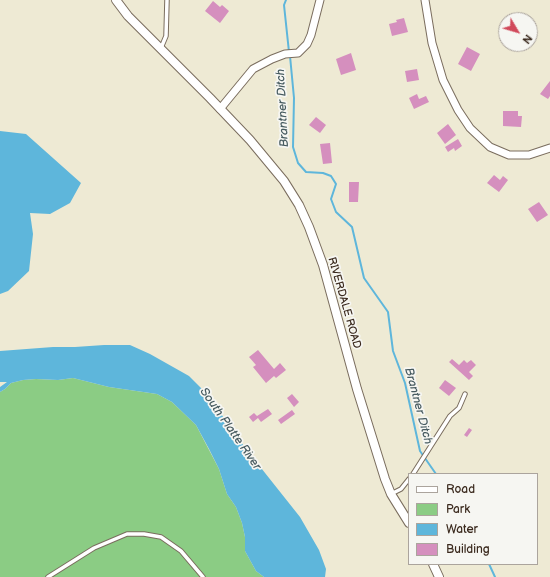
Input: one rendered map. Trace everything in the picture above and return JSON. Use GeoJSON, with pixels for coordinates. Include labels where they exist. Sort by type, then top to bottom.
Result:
{"type":"FeatureCollection","features":[{"type":"Feature","properties":{"kind":"street","name":"RIVERDALE ROAD"},"geometry":{"type":"LineString","coordinates":[[116,0],[128,16],[250,140],[281,177],[304,215],[323,265],[370,433],[385,479],[391,494],[408,522]]}},
{"type":"Feature","properties":{"kind":"street"},"geometry":{"type":"LineString","coordinates":[[220,109],[253,69],[285,54],[298,53],[309,39],[320,0]]}},
{"type":"Feature","properties":{"kind":"street"},"geometry":{"type":"LineString","coordinates":[[425,0],[435,56],[443,80],[458,110],[476,135],[490,147],[504,154],[520,156],[536,154],[550,148]]}},
{"type":"Feature","properties":{"kind":"street"},"geometry":{"type":"LineString","coordinates":[[433,565],[439,577]]}},
{"type":"Feature","properties":{"kind":"lane"},"geometry":{"type":"LineString","coordinates":[[161,48],[166,36],[167,0]]}},
{"type":"Feature","properties":{"kind":"lane"},"geometry":{"type":"LineString","coordinates":[[413,473],[450,416],[459,408],[465,394]]}},
{"type":"Feature","properties":{"kind":"lane"},"geometry":{"type":"LineString","coordinates":[[391,494],[401,489],[408,480]]}},
{"type":"Feature","properties":{"kind":"lane"},"geometry":{"type":"LineString","coordinates":[[48,577],[94,548],[127,534],[144,534],[161,537],[181,551],[203,577]]}},
{"type":"Feature","properties":{"kind":"green space"},"geometry":{"type":"Polygon","coordinates":[[[73,378],[109,387],[157,394],[172,402],[196,425],[219,469],[227,494],[236,507],[245,537],[245,551],[256,571],[264,577],[0,577],[0,392],[11,383],[23,380],[58,380],[73,378]]]}},
{"type":"Feature","properties":{"kind":"water"},"geometry":{"type":"Polygon","coordinates":[[[0,131],[26,134],[81,183],[70,203],[50,214],[30,213],[33,234],[29,271],[8,291],[0,294],[0,131]]]}},
{"type":"Feature","properties":{"kind":"water","name":"South Platte River"},"geometry":{"type":"Polygon","coordinates":[[[130,345],[150,354],[189,376],[207,394],[246,449],[300,517],[319,550],[326,569],[325,577],[264,577],[256,571],[245,551],[245,537],[242,523],[236,507],[227,494],[219,469],[196,425],[172,402],[157,394],[109,387],[73,378],[58,380],[23,380],[11,383],[0,392],[0,387],[7,382],[0,382],[0,351],[130,345]]]}},
{"type":"Feature","properties":{"kind":"building"},"geometry":{"type":"Polygon","coordinates":[[[213,1],[220,7],[222,5],[229,11],[220,23],[205,11],[213,1]]]}},
{"type":"Feature","properties":{"kind":"building"},"geometry":{"type":"Polygon","coordinates":[[[404,18],[408,32],[392,36],[389,24],[404,18]]]}},
{"type":"Feature","properties":{"kind":"building"},"geometry":{"type":"Polygon","coordinates":[[[467,47],[480,54],[471,71],[458,64],[467,47]]]}},
{"type":"Feature","properties":{"kind":"building"},"geometry":{"type":"Polygon","coordinates":[[[351,53],[356,70],[341,75],[336,59],[351,53]]]}},
{"type":"Feature","properties":{"kind":"building"},"geometry":{"type":"Polygon","coordinates":[[[417,69],[419,80],[407,82],[405,71],[417,69]]]}},
{"type":"Feature","properties":{"kind":"building"},"geometry":{"type":"Polygon","coordinates":[[[550,81],[550,96],[548,99],[540,94],[550,81]]]}},
{"type":"Feature","properties":{"kind":"building"},"geometry":{"type":"Polygon","coordinates":[[[417,94],[419,99],[426,96],[429,102],[414,109],[409,98],[417,94]]]}},
{"type":"Feature","properties":{"kind":"building"},"geometry":{"type":"Polygon","coordinates":[[[503,111],[518,111],[518,116],[522,116],[521,127],[503,126],[503,111]]]}},
{"type":"Feature","properties":{"kind":"building"},"geometry":{"type":"Polygon","coordinates":[[[316,117],[326,125],[320,133],[309,125],[316,117]]]}},
{"type":"Feature","properties":{"kind":"building"},"geometry":{"type":"Polygon","coordinates":[[[448,124],[456,135],[445,144],[437,133],[448,124]]]}},
{"type":"Feature","properties":{"kind":"building"},"geometry":{"type":"Polygon","coordinates":[[[458,139],[462,146],[455,151],[454,148],[448,152],[445,147],[458,139]]]}},
{"type":"Feature","properties":{"kind":"building"},"geometry":{"type":"Polygon","coordinates":[[[330,143],[332,163],[323,164],[320,144],[330,143]]]}},
{"type":"Feature","properties":{"kind":"building"},"geometry":{"type":"Polygon","coordinates":[[[494,175],[500,180],[503,176],[508,180],[499,192],[487,183],[494,175]]]}},
{"type":"Feature","properties":{"kind":"building"},"geometry":{"type":"Polygon","coordinates":[[[349,182],[359,182],[358,202],[349,202],[349,182]]]}},
{"type":"Feature","properties":{"kind":"building"},"geometry":{"type":"Polygon","coordinates":[[[539,202],[548,215],[537,222],[528,209],[539,202]]]}},
{"type":"Feature","properties":{"kind":"building"},"geometry":{"type":"Polygon","coordinates":[[[258,350],[274,369],[280,363],[286,370],[276,378],[274,376],[266,383],[253,367],[256,365],[249,357],[258,350]]]}},
{"type":"Feature","properties":{"kind":"building"},"geometry":{"type":"Polygon","coordinates":[[[452,359],[459,365],[464,360],[467,363],[471,360],[476,365],[469,372],[473,376],[469,380],[449,362],[452,359]]]}},
{"type":"Feature","properties":{"kind":"building"},"geometry":{"type":"Polygon","coordinates":[[[445,380],[456,388],[449,396],[439,388],[445,380]]]}},
{"type":"Feature","properties":{"kind":"building"},"geometry":{"type":"Polygon","coordinates":[[[292,394],[299,402],[294,407],[287,398],[292,394]]]}},
{"type":"Feature","properties":{"kind":"building"},"geometry":{"type":"Polygon","coordinates":[[[268,409],[272,414],[261,422],[258,418],[253,422],[249,417],[254,413],[257,416],[268,409]]]}},
{"type":"Feature","properties":{"kind":"building"},"geometry":{"type":"Polygon","coordinates":[[[292,410],[295,414],[281,424],[278,420],[292,410]]]}},
{"type":"Feature","properties":{"kind":"building"},"geometry":{"type":"Polygon","coordinates":[[[469,428],[472,430],[467,437],[464,435],[469,428]]]}},
{"type":"Feature","properties":{"kind":"waterway","name":"Brantner Ditch"},"geometry":{"type":"LineString","coordinates":[[286,0],[284,5],[289,52]]}},
{"type":"Feature","properties":{"kind":"waterway","name":"Brantner Ditch"},"geometry":{"type":"LineString","coordinates":[[290,56],[294,98],[293,147],[298,163],[306,172],[323,173],[331,176],[336,184],[331,199],[336,212],[352,227],[364,278],[388,312],[393,351],[405,383],[420,451],[435,473]]}},
{"type":"Feature","properties":{"kind":"waterway","name":"Brantner Ditch"},"geometry":{"type":"LineString","coordinates":[[489,565],[495,577]]}}]}
